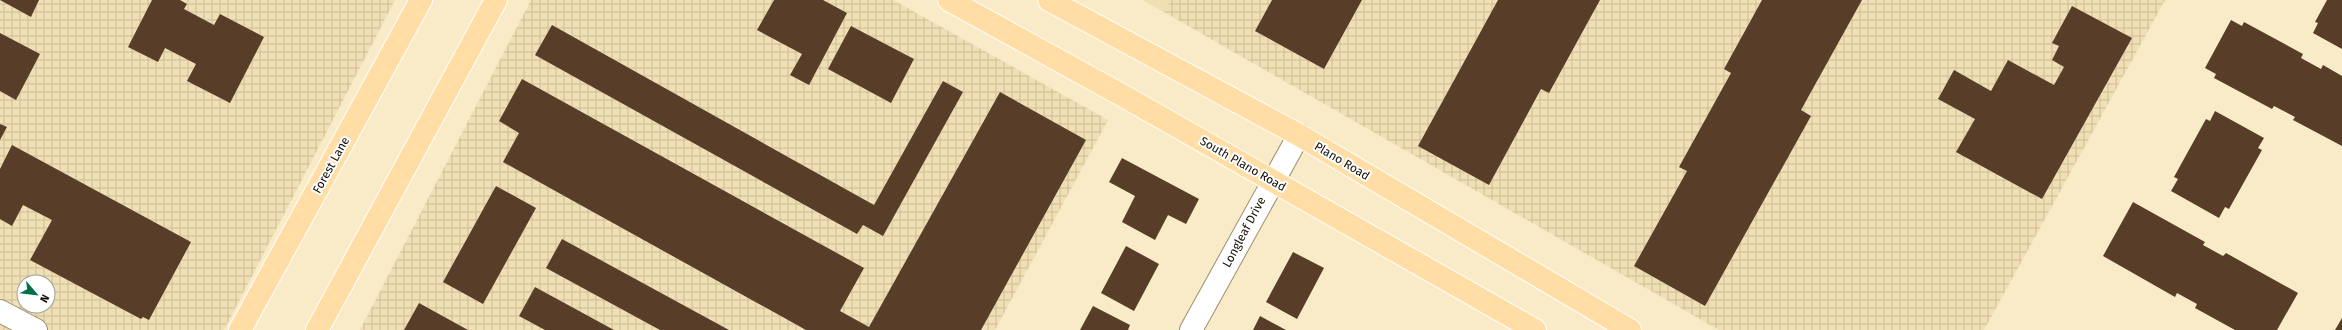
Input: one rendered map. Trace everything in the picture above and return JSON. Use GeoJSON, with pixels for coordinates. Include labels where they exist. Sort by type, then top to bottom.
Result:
{"type":"FeatureCollection","features":[{"type":"Feature","properties":{"kind":"main road","name":"Forest Lane"},"geometry":{"type":"LineString","coordinates":[[240,330],[421,0]]}},
{"type":"Feature","properties":{"kind":"main road"},"geometry":{"type":"LineString","coordinates":[[317,330],[496,0]]}},
{"type":"Feature","properties":{"kind":"main road","name":"South Plano Road"},"geometry":{"type":"LineString","coordinates":[[949,0],[1272,180],[1535,330]]}},
{"type":"Feature","properties":{"kind":"main road","name":"Plano Road"},"geometry":{"type":"LineString","coordinates":[[1049,0],[1299,135],[1630,330]]}},
{"type":"Feature","properties":{"kind":"street","name":"Longleaf Drive"},"geometry":{"type":"LineString","coordinates":[[1191,330],[1272,180],[1299,135]]}},
{"type":"Feature","properties":{"kind":"street"},"geometry":{"type":"LineString","coordinates":[[0,311],[36,330]]}},
{"type":"Feature","properties":{"kind":"shaded area"},"geometry":{"type":"Polygon","coordinates":[[[0,0],[395,0],[224,330],[0,330],[0,0]]]}},
{"type":"Feature","properties":{"kind":"shaded area"},"geometry":{"type":"Polygon","coordinates":[[[531,0],[893,0],[1108,120],[995,330],[360,330],[531,0]]]}},
{"type":"Feature","properties":{"kind":"shaded area"},"geometry":{"type":"Polygon","coordinates":[[[1142,0],[1171,0],[1164,12],[1142,0]]]}},
{"type":"Feature","properties":{"kind":"shaded area"},"geometry":{"type":"Polygon","coordinates":[[[1171,0],[2165,0],[1984,330],[1719,330],[1164,12],[1171,0]]]}},
{"type":"Feature","properties":{"kind":"building"},"geometry":{"type":"Polygon","coordinates":[[[0,0],[39,0],[31,17],[0,0]]]}},
{"type":"Feature","properties":{"kind":"building"},"geometry":{"type":"Polygon","coordinates":[[[152,0],[180,0],[187,4],[184,9],[214,25],[220,14],[264,37],[230,103],[187,81],[196,64],[165,48],[158,62],[128,47],[152,0]]]}},
{"type":"Feature","properties":{"kind":"building"},"geometry":{"type":"Polygon","coordinates":[[[774,0],[823,0],[847,13],[809,85],[790,75],[802,54],[757,30],[774,0]]]}},
{"type":"Feature","properties":{"kind":"building"},"geometry":{"type":"Polygon","coordinates":[[[1272,0],[1362,0],[1324,69],[1255,31],[1272,0]]]}},
{"type":"Feature","properties":{"kind":"building"},"geometry":{"type":"Polygon","coordinates":[[[1498,0],[1600,0],[1549,93],[1541,89],[1489,185],[1418,146],[1498,0]]]}},
{"type":"Feature","properties":{"kind":"building"},"geometry":{"type":"Polygon","coordinates":[[[1762,0],[1862,0],[1801,110],[1811,116],[1705,306],[1634,266],[1687,171],[1679,167],[1731,73],[1724,69],[1762,0]]]}},
{"type":"Feature","properties":{"kind":"building"},"geometry":{"type":"Polygon","coordinates":[[[2327,0],[2342,0],[2342,49],[2313,33],[2318,23],[2315,22],[2327,0]]]}},
{"type":"Feature","properties":{"kind":"building"},"geometry":{"type":"Polygon","coordinates":[[[2072,6],[2132,38],[2042,199],[1956,152],[1975,119],[1938,99],[1954,70],[1991,91],[2008,60],[2054,85],[2064,67],[2052,60],[2059,46],[2052,43],[2072,6]]]}},
{"type":"Feature","properties":{"kind":"building"},"geometry":{"type":"Polygon","coordinates":[[[2231,20],[2242,26],[2244,22],[2303,54],[2301,58],[2321,69],[2323,65],[2342,76],[2342,146],[2293,120],[2295,117],[2274,106],[2272,109],[2214,78],[2216,74],[2205,68],[2231,20]]]}},
{"type":"Feature","properties":{"kind":"building"},"geometry":{"type":"Polygon","coordinates":[[[552,25],[874,205],[943,81],[963,92],[883,236],[863,225],[857,234],[535,55],[552,25]]]}},
{"type":"Feature","properties":{"kind":"building"},"geometry":{"type":"Polygon","coordinates":[[[851,26],[914,59],[891,103],[828,69],[851,26]]]}},
{"type":"Feature","properties":{"kind":"building"},"geometry":{"type":"Polygon","coordinates":[[[0,33],[40,54],[16,100],[0,91],[0,33]]]}},
{"type":"Feature","properties":{"kind":"building"},"geometry":{"type":"Polygon","coordinates":[[[522,79],[864,268],[840,311],[869,327],[1000,92],[1086,140],[981,330],[806,330],[503,162],[519,133],[499,121],[522,79]]]}},
{"type":"Feature","properties":{"kind":"building"},"geometry":{"type":"Polygon","coordinates":[[[2215,111],[2264,138],[2258,148],[2262,150],[2229,209],[2225,207],[2219,218],[2171,191],[2178,179],[2174,177],[2206,119],[2210,121],[2215,111]]]}},
{"type":"Feature","properties":{"kind":"building"},"geometry":{"type":"Polygon","coordinates":[[[0,124],[7,127],[0,140],[0,124]]]}},
{"type":"Feature","properties":{"kind":"building"},"geometry":{"type":"Polygon","coordinates":[[[12,145],[191,242],[149,320],[143,317],[141,319],[30,260],[52,220],[23,205],[12,226],[0,219],[0,169],[12,145]]]}},
{"type":"Feature","properties":{"kind":"building"},"geometry":{"type":"Polygon","coordinates":[[[1122,158],[1199,199],[1186,224],[1168,215],[1155,240],[1122,222],[1135,196],[1109,182],[1122,158]]]}},
{"type":"Feature","properties":{"kind":"building"},"geometry":{"type":"Polygon","coordinates":[[[496,186],[536,208],[483,304],[443,282],[496,186]]]}},
{"type":"Feature","properties":{"kind":"building"},"geometry":{"type":"Polygon","coordinates":[[[2133,202],[2205,242],[2203,245],[2223,256],[2226,253],[2298,293],[2277,330],[2235,330],[2195,308],[2197,304],[2177,293],[2175,297],[2103,256],[2133,202]]]}},
{"type":"Feature","properties":{"kind":"building"},"geometry":{"type":"Polygon","coordinates":[[[562,239],[729,330],[660,330],[546,268],[562,239]]]}},
{"type":"Feature","properties":{"kind":"building"},"geometry":{"type":"Polygon","coordinates":[[[1126,246],[1159,264],[1134,311],[1101,293],[1126,246]]]}},
{"type":"Feature","properties":{"kind":"building"},"geometry":{"type":"Polygon","coordinates":[[[1293,252],[1324,268],[1297,319],[1266,302],[1293,252]]]}},
{"type":"Feature","properties":{"kind":"building"},"geometry":{"type":"Polygon","coordinates":[[[535,287],[614,330],[545,330],[519,316],[535,287]]]}},
{"type":"Feature","properties":{"kind":"building"},"geometry":{"type":"Polygon","coordinates":[[[419,303],[468,330],[404,330],[419,303]]]}},
{"type":"Feature","properties":{"kind":"building"},"geometry":{"type":"Polygon","coordinates":[[[1093,306],[1130,325],[1128,330],[1080,330],[1093,306]]]}},
{"type":"Feature","properties":{"kind":"building"},"geometry":{"type":"Polygon","coordinates":[[[1260,316],[1286,330],[1253,330],[1260,316]]]}},
{"type":"Feature","properties":{"kind":"building"},"geometry":{"type":"Polygon","coordinates":[[[2342,318],[2342,330],[2335,330],[2342,318]]]}}]}
